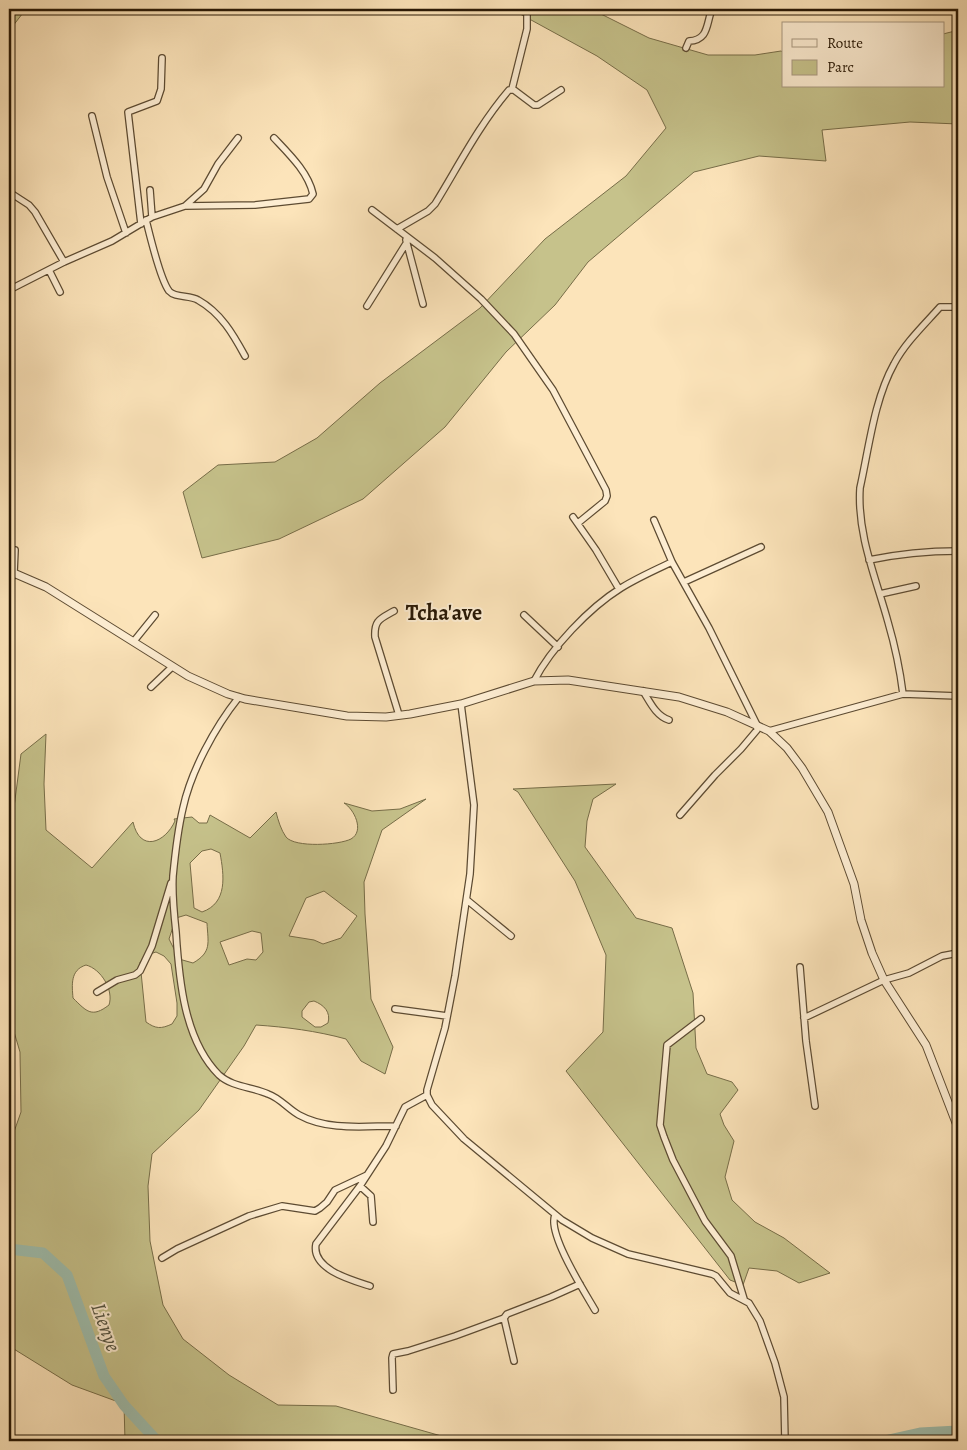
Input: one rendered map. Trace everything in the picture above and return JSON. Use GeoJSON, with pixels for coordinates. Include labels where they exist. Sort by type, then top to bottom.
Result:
{"type":"FeatureCollection","features":[{"type":"Feature","properties":{"kind":"street"},"geometry":{"type":"LineString","coordinates":[[397,229],[428,211],[435,204],[493,108],[512,89],[527,29],[527,9]]}},
{"type":"Feature","properties":{"kind":"street"},"geometry":{"type":"LineString","coordinates":[[686,48],[689,41],[700,39],[703,36],[712,9]]}},
{"type":"Feature","properties":{"kind":"street"},"geometry":{"type":"LineString","coordinates":[[162,58],[161,89],[157,102],[128,112],[146,220],[159,265],[170,291],[174,294],[198,300],[215,312],[228,326],[245,356]]}},
{"type":"Feature","properties":{"kind":"street"},"geometry":{"type":"LineString","coordinates":[[512,89],[534,105],[538,105],[561,90]]}},
{"type":"Feature","properties":{"kind":"street"},"geometry":{"type":"LineString","coordinates":[[92,116],[107,177],[126,233]]}},
{"type":"Feature","properties":{"kind":"street"},"geometry":{"type":"LineString","coordinates":[[186,206],[204,189],[218,164],[238,138]]}},
{"type":"Feature","properties":{"kind":"street"},"geometry":{"type":"LineString","coordinates":[[9,290],[126,233],[146,220],[186,206],[256,205],[310,199],[313,194],[305,175],[274,138]]}},
{"type":"Feature","properties":{"kind":"street"},"geometry":{"type":"LineString","coordinates":[[146,220],[150,190]]}},
{"type":"Feature","properties":{"kind":"street"},"geometry":{"type":"LineString","coordinates":[[9,192],[29,205],[35,212],[64,262]]}},
{"type":"Feature","properties":{"kind":"street"},"geometry":{"type":"LineString","coordinates":[[372,210],[397,229],[405,239],[435,258],[501,319],[530,355],[553,390],[598,473],[607,496],[578,524]]}},
{"type":"Feature","properties":{"kind":"street"},"geometry":{"type":"LineString","coordinates":[[405,239],[423,304]]}},
{"type":"Feature","properties":{"kind":"street"},"geometry":{"type":"LineString","coordinates":[[367,306],[405,239]]}},
{"type":"Feature","properties":{"kind":"street"},"geometry":{"type":"LineString","coordinates":[[50,270],[60,292]]}},
{"type":"Feature","properties":{"kind":"street"},"geometry":{"type":"LineString","coordinates":[[903,694],[890,630],[869,560],[861,518],[860,488],[881,396],[894,364],[910,341],[940,307],[958,307]]}},
{"type":"Feature","properties":{"kind":"street"},"geometry":{"type":"LineString","coordinates":[[573,517],[619,589]]}},
{"type":"Feature","properties":{"kind":"street"},"geometry":{"type":"LineString","coordinates":[[654,520],[672,562],[757,725],[755,734],[714,775],[680,815]]}},
{"type":"Feature","properties":{"kind":"street"},"geometry":{"type":"LineString","coordinates":[[684,582],[760,547]]}},
{"type":"Feature","properties":{"kind":"street"},"geometry":{"type":"LineString","coordinates":[[9,583],[15,550]]}},
{"type":"Feature","properties":{"kind":"street"},"geometry":{"type":"LineString","coordinates":[[869,560],[888,556],[958,551]]}},
{"type":"Feature","properties":{"kind":"street"},"geometry":{"type":"LineString","coordinates":[[534,681],[540,668],[574,628],[619,589],[672,562]]}},
{"type":"Feature","properties":{"kind":"street"},"geometry":{"type":"LineString","coordinates":[[11,572],[46,587],[172,667],[239,697],[347,716],[399,716],[461,704],[534,681],[568,680],[679,697],[706,704],[769,731],[787,748],[802,768],[828,812],[854,884],[861,920],[872,953],[884,980],[926,1045],[958,1128]]}},
{"type":"Feature","properties":{"kind":"street"},"geometry":{"type":"LineString","coordinates":[[880,594],[916,586]]}},
{"type":"Feature","properties":{"kind":"street"},"geometry":{"type":"LineString","coordinates":[[394,611],[378,621],[374,626],[375,637],[399,716]]}},
{"type":"Feature","properties":{"kind":"street"},"geometry":{"type":"LineString","coordinates":[[134,642],[155,615]]}},
{"type":"Feature","properties":{"kind":"street"},"geometry":{"type":"LineString","coordinates":[[524,615],[558,647]]}},
{"type":"Feature","properties":{"kind":"street"},"geometry":{"type":"LineString","coordinates":[[151,687],[172,667]]}},
{"type":"Feature","properties":{"kind":"street"},"geometry":{"type":"LineString","coordinates":[[643,691],[658,714],[669,720]]}},
{"type":"Feature","properties":{"kind":"street"},"geometry":{"type":"LineString","coordinates":[[769,731],[903,694],[958,696]]}},
{"type":"Feature","properties":{"kind":"street"},"geometry":{"type":"LineString","coordinates":[[97,992],[117,980],[134,976],[140,971],[152,946],[173,876],[183,808],[192,779],[212,738],[239,697]]}},
{"type":"Feature","properties":{"kind":"street"},"geometry":{"type":"LineString","coordinates":[[461,704],[474,805],[467,900],[447,1016],[427,1095],[432,1105],[464,1139],[555,1215],[592,1238],[628,1254],[712,1274],[716,1276],[730,1293],[744,1299],[754,1310],[760,1321],[777,1369],[785,1409],[785,1441]]}},
{"type":"Feature","properties":{"kind":"street"},"geometry":{"type":"LineString","coordinates":[[173,876],[182,996],[189,1022],[202,1051],[220,1076],[229,1082],[268,1093],[300,1115],[322,1124],[396,1126]]}},
{"type":"Feature","properties":{"kind":"street"},"geometry":{"type":"LineString","coordinates":[[467,900],[511,936]]}},
{"type":"Feature","properties":{"kind":"street"},"geometry":{"type":"LineString","coordinates":[[804,1018],[884,980],[909,973],[942,956],[958,953]]}},
{"type":"Feature","properties":{"kind":"street"},"geometry":{"type":"LineString","coordinates":[[800,967],[815,1106]]}},
{"type":"Feature","properties":{"kind":"street"},"geometry":{"type":"LineString","coordinates":[[395,1009],[447,1016]]}},
{"type":"Feature","properties":{"kind":"street"},"geometry":{"type":"LineString","coordinates":[[701,1019],[666,1045],[660,1125],[673,1160],[705,1221],[731,1256],[744,1299]]}},
{"type":"Feature","properties":{"kind":"street"},"geometry":{"type":"LineString","coordinates":[[370,1286],[344,1277],[322,1264],[314,1250],[324,1232],[360,1186],[386,1146],[405,1107],[427,1095]]}},
{"type":"Feature","properties":{"kind":"street"},"geometry":{"type":"LineString","coordinates":[[951,1107],[958,1103]]}},
{"type":"Feature","properties":{"kind":"street"},"geometry":{"type":"LineString","coordinates":[[162,1258],[177,1249],[249,1216],[282,1206],[314,1211],[327,1202],[335,1190],[366,1175]]}},
{"type":"Feature","properties":{"kind":"street"},"geometry":{"type":"LineString","coordinates":[[360,1186],[371,1196],[373,1222]]}},
{"type":"Feature","properties":{"kind":"street"},"geometry":{"type":"LineString","coordinates":[[555,1215],[553,1226],[556,1236],[595,1310]]}},
{"type":"Feature","properties":{"kind":"street"},"geometry":{"type":"LineString","coordinates":[[393,1390],[393,1354],[446,1339],[504,1318],[507,1314],[580,1284]]}},
{"type":"Feature","properties":{"kind":"street"},"geometry":{"type":"LineString","coordinates":[[504,1318],[514,1361]]}},
{"type":"Feature","properties":{"kind":"green space"},"geometry":{"type":"Polygon","coordinates":[[[9,9],[26,9],[9,31],[9,9]]]}},
{"type":"Feature","properties":{"kind":"green space"},"geometry":{"type":"Polygon","coordinates":[[[511,9],[591,9],[649,38],[708,55],[755,55],[781,51],[782,88],[944,88],[944,34],[955,31],[958,12],[958,124],[910,122],[822,130],[826,161],[759,156],[694,172],[588,262],[555,305],[506,352],[445,427],[363,499],[279,539],[202,558],[183,492],[218,465],[275,462],[317,438],[380,383],[480,308],[545,239],[626,176],[666,128],[647,90],[597,56],[511,9]]]}},
{"type":"Feature","properties":{"kind":"green space"},"geometry":{"type":"Polygon","coordinates":[[[46,734],[44,784],[46,830],[92,868],[133,822],[136,832],[141,838],[153,841],[165,835],[171,829],[175,821],[174,819],[192,817],[199,823],[207,823],[210,815],[250,838],[276,812],[286,837],[298,843],[328,844],[351,839],[357,831],[358,826],[354,815],[344,803],[372,811],[400,809],[426,799],[382,830],[364,882],[371,999],[393,1047],[385,1074],[361,1061],[346,1039],[301,1030],[256,1025],[244,1046],[199,1110],[152,1154],[148,1186],[150,1241],[163,1305],[183,1339],[229,1375],[278,1405],[336,1406],[459,1441],[125,1441],[124,1404],[72,1385],[9,1346],[9,1146],[21,1112],[20,1052],[9,1015],[9,824],[13,815],[21,754],[46,734]],[[211,849],[202,851],[190,863],[194,908],[202,912],[210,908],[220,895],[223,870],[220,853],[211,849]],[[324,891],[306,898],[289,936],[314,940],[323,944],[341,938],[357,916],[324,891]],[[186,915],[176,918],[169,939],[179,959],[193,963],[203,955],[208,946],[207,923],[186,915]],[[252,931],[220,942],[229,965],[247,959],[256,960],[263,952],[261,933],[252,931]],[[156,952],[147,955],[140,962],[146,1022],[159,1028],[172,1024],[177,1016],[177,1003],[171,964],[164,956],[156,952]],[[86,965],[77,970],[73,978],[73,998],[90,1012],[98,1011],[109,1005],[110,993],[101,975],[86,965]],[[314,1001],[309,1002],[302,1011],[302,1017],[315,1027],[321,1027],[328,1023],[328,1012],[314,1001]]]}},
{"type":"Feature","properties":{"kind":"green space"},"geometry":{"type":"Polygon","coordinates":[[[616,784],[593,799],[587,821],[585,847],[636,918],[672,928],[693,993],[696,1048],[707,1074],[732,1082],[738,1090],[720,1114],[724,1125],[734,1141],[725,1177],[732,1200],[755,1222],[784,1238],[830,1273],[799,1283],[777,1271],[749,1268],[743,1285],[730,1280],[566,1071],[603,1032],[606,955],[575,881],[518,792],[513,789],[616,784]]]}},
{"type":"Feature","properties":{"kind":"waterway","name":"Lienye"},"geometry":{"type":"LineString","coordinates":[[9,1249],[43,1253],[67,1275],[104,1376],[124,1405],[157,1441]]}},
{"type":"Feature","properties":{"kind":"waterway","name":"Lienye"},"geometry":{"type":"LineString","coordinates":[[884,1441],[920,1433],[958,1431]]}},
{"type":"Feature","properties":{"kind":"district","name":"Tcha'ave"},"geometry":{"type":"Point","coordinates":[444,612]}}]}
